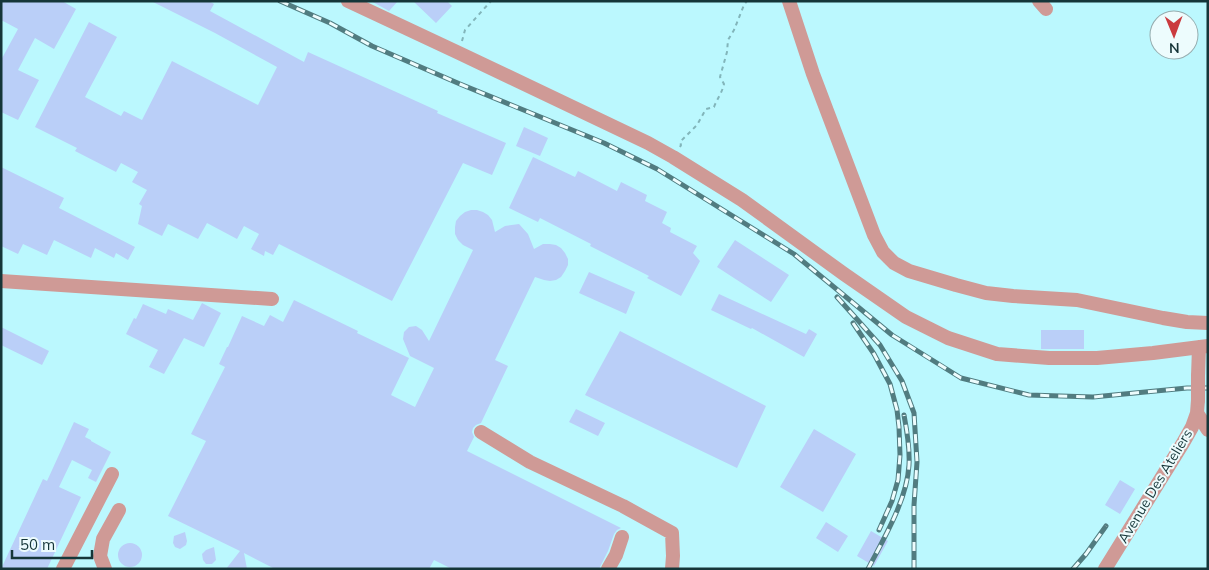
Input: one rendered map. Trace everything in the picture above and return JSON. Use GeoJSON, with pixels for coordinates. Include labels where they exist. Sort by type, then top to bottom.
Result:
{"type":"FeatureCollection","features":[{"type":"Feature","properties":{"kind":"street"},"geometry":{"type":"LineString","coordinates":[[348,1],[460,52],[648,143],[673,157],[742,200],[906,317],[948,338],[997,354],[1049,358],[1097,358],[1204,346],[1198,376],[1201,409],[1208,430]]}},
{"type":"Feature","properties":{"kind":"street"},"geometry":{"type":"LineString","coordinates":[[789,1],[813,74],[874,235],[883,252],[894,263],[909,271],[927,277],[986,292],[1013,296],[1077,300],[1163,318],[1208,323]]}},
{"type":"Feature","properties":{"kind":"street"},"geometry":{"type":"LineString","coordinates":[[1,281],[272,299]]}},
{"type":"Feature","properties":{"kind":"street","name":"Avenue Des Ateliers"},"geometry":{"type":"LineString","coordinates":[[1105,569],[1183,443],[1201,409]]}},
{"type":"Feature","properties":{"kind":"street"},"geometry":{"type":"LineString","coordinates":[[481,432],[530,462],[623,506],[672,533],[672,569]]}},
{"type":"Feature","properties":{"kind":"street"},"geometry":{"type":"LineString","coordinates":[[63,569],[112,474]]}},
{"type":"Feature","properties":{"kind":"street"},"geometry":{"type":"LineString","coordinates":[[105,569],[100,556],[103,539],[119,510]]}},
{"type":"Feature","properties":{"kind":"street"},"geometry":{"type":"LineString","coordinates":[[608,569],[616,555],[622,537]]}},
{"type":"Feature","properties":{"kind":"path"},"geometry":{"type":"LineString","coordinates":[[460,52],[465,30],[491,1]]}},
{"type":"Feature","properties":{"kind":"path"},"geometry":{"type":"LineString","coordinates":[[673,157],[681,145],[680,142],[697,125],[706,109],[714,107],[716,100],[722,92],[724,84],[720,77],[727,52],[728,40],[747,1]]}},
{"type":"Feature","properties":{"kind":"building"},"geometry":{"type":"Polygon","coordinates":[[[1,1],[62,1],[76,9],[54,49],[35,38],[18,70],[39,80],[18,120],[1,112],[1,60],[18,29],[1,20],[1,1]]]}},
{"type":"Feature","properties":{"kind":"building"},"geometry":{"type":"Polygon","coordinates":[[[151,1],[209,1],[214,4],[210,11],[304,62],[308,52],[438,111],[437,113],[506,143],[492,175],[463,163],[392,301],[279,244],[273,255],[265,251],[264,256],[251,249],[259,234],[244,226],[237,239],[207,223],[198,239],[168,224],[162,236],[138,224],[142,206],[139,204],[147,190],[132,182],[138,172],[121,163],[116,172],[75,151],[77,148],[35,127],[89,22],[117,37],[85,97],[121,116],[124,111],[142,120],[172,61],[258,105],[277,67],[151,1]]]}},
{"type":"Feature","properties":{"kind":"building"},"geometry":{"type":"Polygon","coordinates":[[[371,1],[398,1],[389,11],[371,1]]]}},
{"type":"Feature","properties":{"kind":"building"},"geometry":{"type":"Polygon","coordinates":[[[413,1],[447,1],[452,6],[436,23],[413,1]]]}},
{"type":"Feature","properties":{"kind":"building"},"geometry":{"type":"Polygon","coordinates":[[[524,127],[548,138],[540,156],[516,146],[524,127]]]}},
{"type":"Feature","properties":{"kind":"building"},"geometry":{"type":"Polygon","coordinates":[[[533,157],[575,177],[578,171],[617,191],[621,182],[647,195],[645,201],[667,212],[662,223],[671,228],[670,232],[697,246],[693,253],[700,261],[681,296],[647,278],[649,276],[590,246],[591,244],[540,218],[538,222],[509,208],[533,157]]]}},
{"type":"Feature","properties":{"kind":"building"},"geometry":{"type":"Polygon","coordinates":[[[1,167],[64,198],[59,208],[135,247],[128,260],[116,253],[114,258],[95,248],[91,258],[54,240],[47,255],[23,244],[18,254],[1,246],[1,167]]]}},
{"type":"Feature","properties":{"kind":"building"},"geometry":{"type":"Polygon","coordinates":[[[477,210],[488,215],[492,220],[495,232],[505,226],[519,224],[528,234],[534,249],[543,244],[556,245],[565,253],[568,265],[561,277],[556,280],[550,281],[535,277],[495,360],[508,366],[481,423],[473,428],[474,437],[467,451],[621,528],[614,534],[599,569],[452,569],[434,560],[429,569],[275,569],[244,553],[247,569],[226,569],[240,551],[168,516],[206,441],[191,434],[225,367],[219,364],[242,316],[264,326],[270,315],[283,322],[294,300],[358,331],[357,333],[409,358],[391,395],[415,407],[434,368],[410,356],[403,339],[404,332],[409,327],[416,326],[422,330],[429,341],[473,250],[463,245],[455,234],[456,221],[465,212],[477,210]]]}},
{"type":"Feature","properties":{"kind":"building"},"geometry":{"type":"Polygon","coordinates":[[[735,240],[789,275],[771,302],[717,267],[735,240]]]}},
{"type":"Feature","properties":{"kind":"building"},"geometry":{"type":"Polygon","coordinates":[[[589,272],[635,292],[626,314],[579,293],[589,272]]]}},
{"type":"Feature","properties":{"kind":"building"},"geometry":{"type":"Polygon","coordinates":[[[719,294],[806,334],[809,329],[817,334],[804,357],[752,328],[711,310],[719,294]]]}},
{"type":"Feature","properties":{"kind":"building"},"geometry":{"type":"Polygon","coordinates":[[[202,303],[221,313],[204,347],[184,338],[164,374],[149,367],[158,350],[126,334],[143,304],[166,314],[168,309],[193,320],[202,303]]]}},
{"type":"Feature","properties":{"kind":"building"},"geometry":{"type":"Polygon","coordinates":[[[1,327],[49,351],[42,365],[1,345],[1,327]]]}},
{"type":"Feature","properties":{"kind":"building"},"geometry":{"type":"Polygon","coordinates":[[[1041,330],[1084,330],[1084,349],[1041,349],[1041,330]]]}},
{"type":"Feature","properties":{"kind":"building"},"geometry":{"type":"Polygon","coordinates":[[[620,331],[766,406],[737,468],[585,395],[620,331]]]}},
{"type":"Feature","properties":{"kind":"building"},"geometry":{"type":"Polygon","coordinates":[[[576,409],[605,423],[598,436],[569,422],[576,409]]]}},
{"type":"Feature","properties":{"kind":"building"},"geometry":{"type":"Polygon","coordinates":[[[74,422],[89,429],[85,437],[111,452],[96,482],[88,478],[92,470],[72,460],[59,487],[81,497],[47,569],[1,569],[43,479],[47,481],[74,422]]]}},
{"type":"Feature","properties":{"kind":"building"},"geometry":{"type":"Polygon","coordinates":[[[814,429],[856,454],[823,512],[780,487],[814,429]]]}},
{"type":"Feature","properties":{"kind":"building"},"geometry":{"type":"Polygon","coordinates":[[[1120,480],[1135,489],[1120,514],[1105,505],[1120,480]]]}},
{"type":"Feature","properties":{"kind":"building"},"geometry":{"type":"Polygon","coordinates":[[[826,522],[848,536],[838,552],[816,538],[826,522]]]}},
{"type":"Feature","properties":{"kind":"building"},"geometry":{"type":"Polygon","coordinates":[[[871,531],[888,541],[874,566],[857,556],[871,531]]]}},
{"type":"Feature","properties":{"kind":"building"},"geometry":{"type":"Polygon","coordinates":[[[185,532],[186,545],[180,549],[175,547],[173,543],[174,536],[185,532]]]}},
{"type":"Feature","properties":{"kind":"building"},"geometry":{"type":"Polygon","coordinates":[[[130,543],[139,546],[142,555],[139,564],[130,567],[121,564],[118,555],[121,546],[130,543]]]}},
{"type":"Feature","properties":{"kind":"building"},"geometry":{"type":"Polygon","coordinates":[[[214,547],[216,560],[212,564],[206,564],[202,554],[214,547]]]}},
{"type":"Feature","properties":{"kind":"railway"},"geometry":{"type":"LineString","coordinates":[[280,1],[330,23],[372,46],[604,143],[657,169],[794,254],[892,335],[961,378],[1029,395],[1093,397],[1187,388],[1208,388]]}},
{"type":"Feature","properties":{"kind":"railway"},"geometry":{"type":"LineString","coordinates":[[837,297],[880,345],[902,381],[914,413],[917,462],[914,505],[914,569]]}},
{"type":"Feature","properties":{"kind":"railway"},"geometry":{"type":"LineString","coordinates":[[853,323],[874,354],[890,384],[897,410],[900,455],[898,480],[892,501],[879,530]]}},
{"type":"Feature","properties":{"kind":"railway"},"geometry":{"type":"LineString","coordinates":[[868,569],[894,518],[904,492],[909,465],[904,415]]}},
{"type":"Feature","properties":{"kind":"railway"},"geometry":{"type":"LineString","coordinates":[[1073,569],[1106,526]]}}]}
